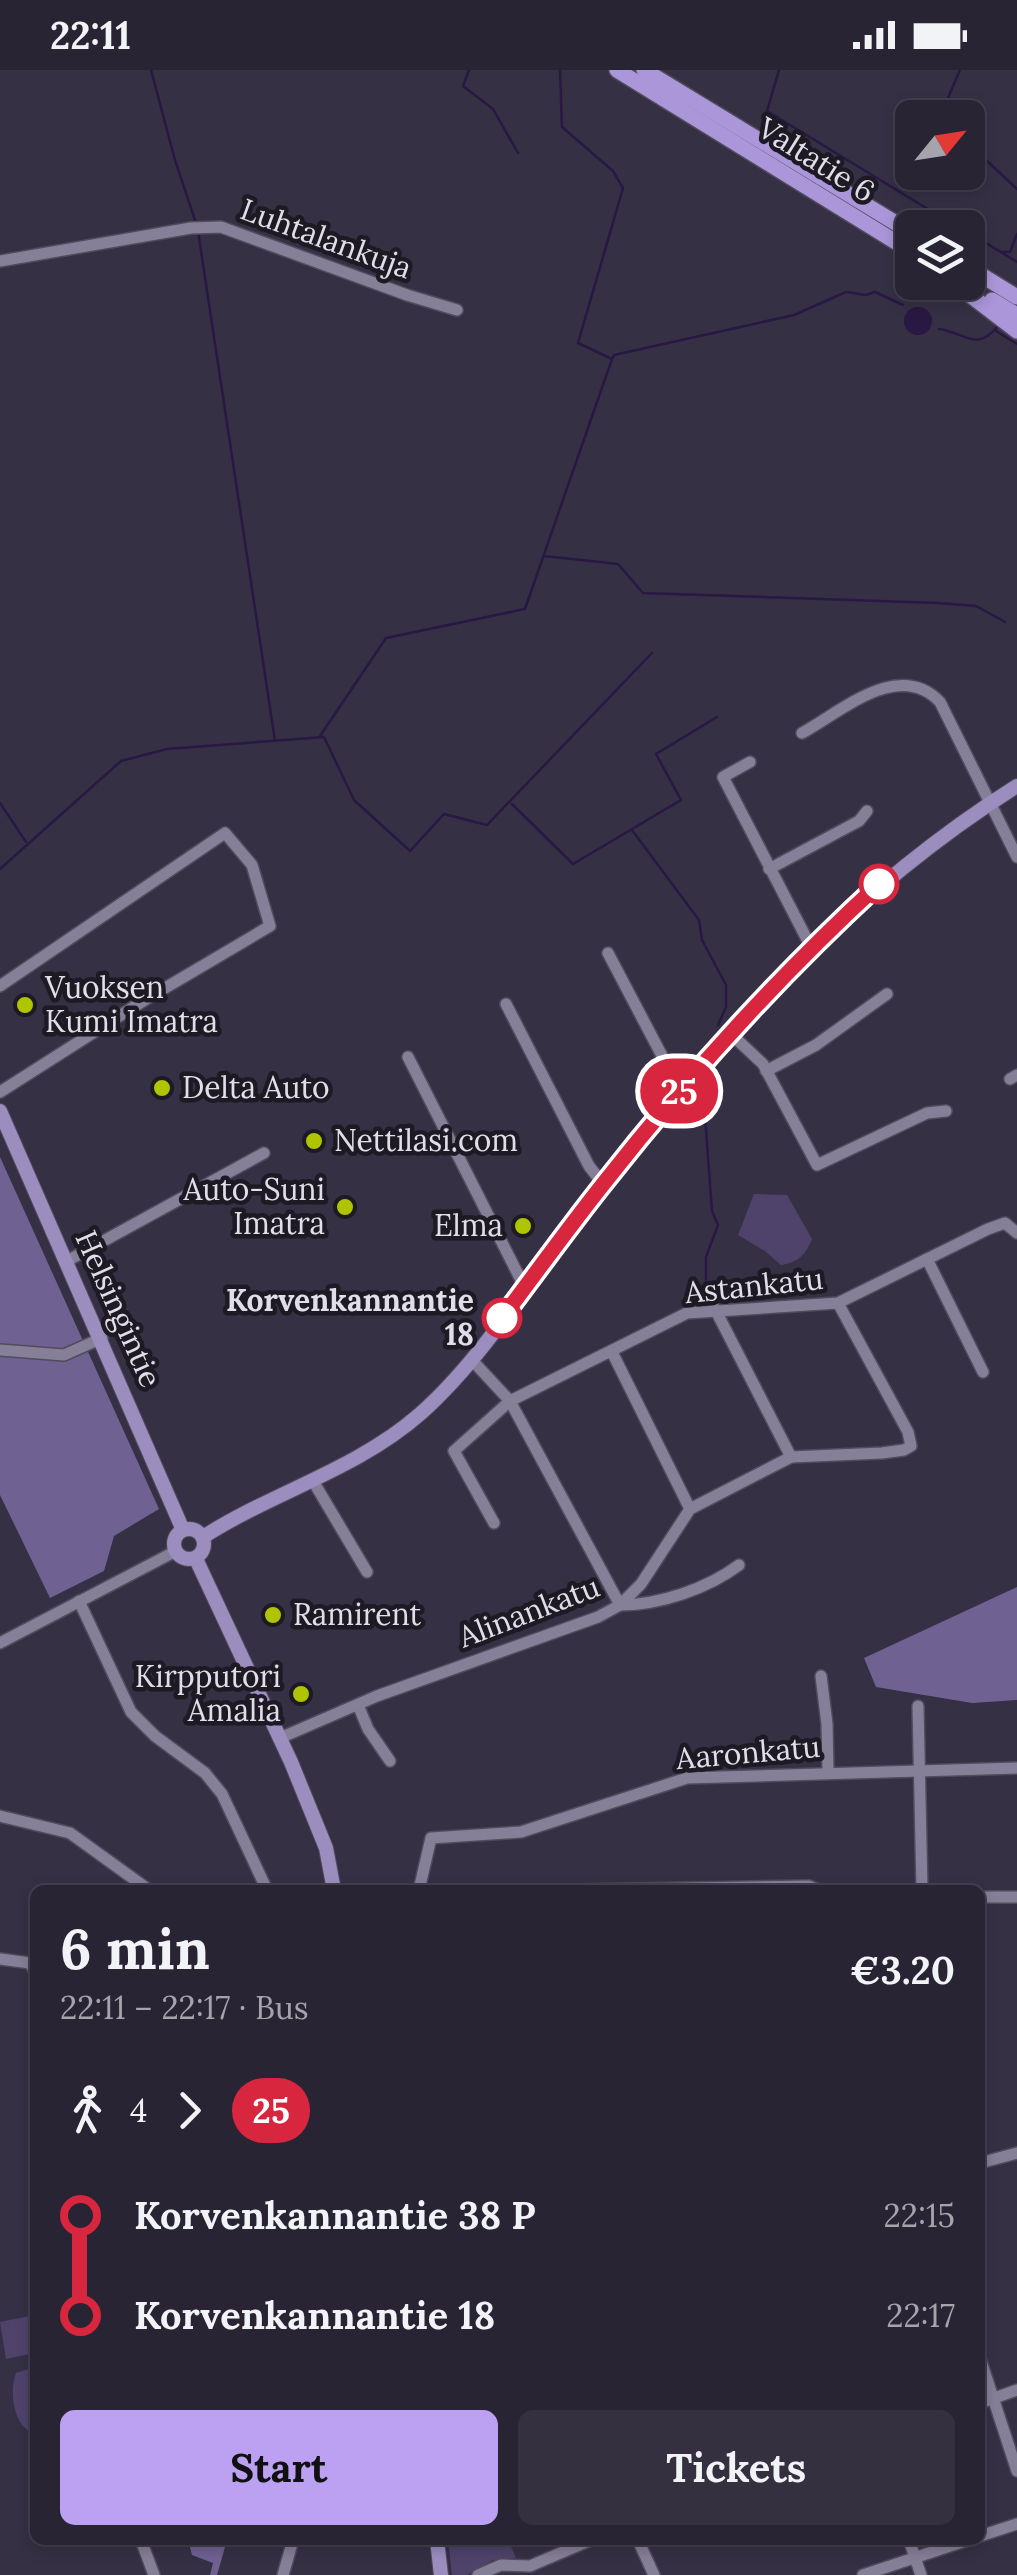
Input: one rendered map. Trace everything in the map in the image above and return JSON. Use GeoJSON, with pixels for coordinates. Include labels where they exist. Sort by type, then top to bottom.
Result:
{"type":"FeatureCollection","features":[{"type":"Feature","properties":{"kind":"highway"},"geometry":{"type":"LineString","coordinates":[[617,70],[694,109]]}},
{"type":"Feature","properties":{"kind":"highway"},"geometry":{"type":"LineString","coordinates":[[644,70],[694,109]]}},
{"type":"Feature","properties":{"kind":"highway","name":"Valtatie 6"},"geometry":{"type":"LineString","coordinates":[[694,109],[895,236]]}},
{"type":"Feature","properties":{"kind":"highway"},"geometry":{"type":"LineString","coordinates":[[985,277],[1014,295]]}},
{"type":"Feature","properties":{"kind":"highway"},"geometry":{"type":"LineString","coordinates":[[985,296],[1017,316]]}},
{"type":"Feature","properties":{"kind":"highway"},"geometry":{"type":"LineString","coordinates":[[977,300],[1017,331]]}},
{"type":"Feature","properties":{"kind":"main road"},"geometry":{"type":"LineString","coordinates":[[203,1537],[313,1482],[397,1432],[438,1397],[680,1090],[812,946],[879,884],[1017,786]]}},
{"type":"Feature","properties":{"kind":"main road","name":"Helsingintie"},"geometry":{"type":"LineString","coordinates":[[0,1111],[183,1530]]}},
{"type":"Feature","properties":{"kind":"main road"},"geometry":{"type":"LineString","coordinates":[[183,1530],[194,1530],[203,1537],[204,1549],[196,1558],[184,1559],[176,1551],[175,1539],[183,1530]]}},
{"type":"Feature","properties":{"kind":"main road"},"geometry":{"type":"LineString","coordinates":[[196,1558],[280,1738],[326,1848],[333,1885]]}},
{"type":"Feature","properties":{"kind":"main road"},"geometry":{"type":"LineString","coordinates":[[438,2545],[442,2575]]}},
{"type":"Feature","properties":{"kind":"street","name":"Luhtalankuja"},"geometry":{"type":"LineString","coordinates":[[0,261],[191,228],[221,227],[407,296],[457,310]]}},
{"type":"Feature","properties":{"kind":"street"},"geometry":{"type":"LineString","coordinates":[[802,733],[885,686],[922,687],[940,702],[1017,857]]}},
{"type":"Feature","properties":{"kind":"street"},"geometry":{"type":"LineString","coordinates":[[750,762],[723,777],[812,946]]}},
{"type":"Feature","properties":{"kind":"street"},"geometry":{"type":"LineString","coordinates":[[769,870],[859,821],[867,811]]}},
{"type":"Feature","properties":{"kind":"street"},"geometry":{"type":"LineString","coordinates":[[0,986],[226,832],[252,866],[270,926],[142,1001],[0,1092]]}},
{"type":"Feature","properties":{"kind":"street"},"geometry":{"type":"LineString","coordinates":[[608,953],[680,1090]]}},
{"type":"Feature","properties":{"kind":"street"},"geometry":{"type":"LineString","coordinates":[[766,1071],[816,1045],[887,994]]}},
{"type":"Feature","properties":{"kind":"street"},"geometry":{"type":"LineString","coordinates":[[506,1004],[589,1166],[603,1184]]}},
{"type":"Feature","properties":{"kind":"street"},"geometry":{"type":"LineString","coordinates":[[730,1033],[766,1071],[817,1166],[928,1113],[946,1111]]}},
{"type":"Feature","properties":{"kind":"street"},"geometry":{"type":"LineString","coordinates":[[408,1057],[524,1288]]}},
{"type":"Feature","properties":{"kind":"street"},"geometry":{"type":"LineString","coordinates":[[67,1261],[264,1153]]}},
{"type":"Feature","properties":{"kind":"street","name":"Astankatu"},"geometry":{"type":"LineString","coordinates":[[494,1523],[454,1451],[510,1401],[687,1313],[838,1303],[1005,1223],[1017,1232]]}},
{"type":"Feature","properties":{"kind":"street"},"geometry":{"type":"LineString","coordinates":[[927,1259],[983,1372]]}},
{"type":"Feature","properties":{"kind":"street"},"geometry":{"type":"LineString","coordinates":[[612,1352],[690,1509],[791,1458],[904,1450],[910,1446],[908,1432],[838,1303]]}},
{"type":"Feature","properties":{"kind":"street"},"geometry":{"type":"LineString","coordinates":[[715,1310],[791,1458]]}},
{"type":"Feature","properties":{"kind":"street"},"geometry":{"type":"LineString","coordinates":[[0,1350],[64,1354],[102,1338]]}},
{"type":"Feature","properties":{"kind":"street"},"geometry":{"type":"LineString","coordinates":[[471,1359],[510,1401],[620,1605],[644,1605],[674,1595],[724,1576],[739,1565]]}},
{"type":"Feature","properties":{"kind":"street"},"geometry":{"type":"LineString","coordinates":[[313,1482],[367,1572]]}},
{"type":"Feature","properties":{"kind":"street","name":"Alinankatu"},"geometry":{"type":"LineString","coordinates":[[280,1738],[358,1705],[598,1618],[620,1605],[641,1584],[690,1509]]}},
{"type":"Feature","properties":{"kind":"street"},"geometry":{"type":"LineString","coordinates":[[2,1638],[176,1551]]}},
{"type":"Feature","properties":{"kind":"street"},"geometry":{"type":"LineString","coordinates":[[79,1601],[131,1712],[205,1774],[222,1794],[265,1885]]}},
{"type":"Feature","properties":{"kind":"street"},"geometry":{"type":"LineString","coordinates":[[822,1676],[828,1772]]}},
{"type":"Feature","properties":{"kind":"street"},"geometry":{"type":"LineString","coordinates":[[358,1705],[368,1729],[390,1762]]}},
{"type":"Feature","properties":{"kind":"street"},"geometry":{"type":"LineString","coordinates":[[918,1706],[922,1885]]}},
{"type":"Feature","properties":{"kind":"street","name":"Aaronkatu"},"geometry":{"type":"LineString","coordinates":[[420,1885],[431,1838],[521,1832],[687,1778],[1017,1768]]}},
{"type":"Feature","properties":{"kind":"street"},"geometry":{"type":"LineString","coordinates":[[0,1816],[70,1834],[142,1885]]}},
{"type":"Feature","properties":{"kind":"street"},"geometry":{"type":"LineString","coordinates":[[985,1897],[1017,1897]]}},
{"type":"Feature","properties":{"kind":"street"},"geometry":{"type":"LineString","coordinates":[[0,1960],[30,1964]]}},
{"type":"Feature","properties":{"kind":"street"},"geometry":{"type":"LineString","coordinates":[[985,2162],[1017,2153]]}},
{"type":"Feature","properties":{"kind":"street"},"geometry":{"type":"LineString","coordinates":[[985,2373],[1017,2470]]}},
{"type":"Feature","properties":{"kind":"street"},"geometry":{"type":"LineString","coordinates":[[985,2401],[1017,2390]]}},
{"type":"Feature","properties":{"kind":"street"},"geometry":{"type":"LineString","coordinates":[[985,2534],[1017,2524]]}},
{"type":"Feature","properties":{"kind":"street"},"geometry":{"type":"LineString","coordinates":[[143,2545],[154,2575]]}},
{"type":"Feature","properties":{"kind":"street"},"geometry":{"type":"LineString","coordinates":[[284,2575],[292,2545]]}},
{"type":"Feature","properties":{"kind":"street"},"geometry":{"type":"LineString","coordinates":[[478,2575],[506,2564],[530,2566],[578,2545]]}},
{"type":"Feature","properties":{"kind":"street"},"geometry":{"type":"LineString","coordinates":[[640,2545],[654,2575]]}},
{"type":"Feature","properties":{"kind":"street"},"geometry":{"type":"LineString","coordinates":[[911,2545],[921,2575]]}},
{"type":"Feature","properties":{"kind":"street"},"geometry":{"type":"LineString","coordinates":[[863,2575],[953,2545]]}},
{"type":"Feature","properties":{"kind":"shaded area"},"geometry":{"type":"Polygon","coordinates":[[[918,307],[928,311],[932,321],[928,331],[918,335],[908,331],[904,321],[908,311],[918,307]]]}},
{"type":"Feature","properties":{"kind":"shaded area"},"geometry":{"type":"Polygon","coordinates":[[[0,1157],[159,1509],[114,1536],[104,1571],[50,1598],[0,1495],[0,1157]]]}},
{"type":"Feature","properties":{"kind":"shaded area"},"geometry":{"type":"Polygon","coordinates":[[[754,1194],[787,1195],[812,1239],[797,1260],[781,1265],[738,1235],[754,1194]]]}},
{"type":"Feature","properties":{"kind":"shaded area"},"geometry":{"type":"Polygon","coordinates":[[[1017,1587],[1017,1700],[972,1703],[876,1687],[864,1658],[1017,1587]]]}},
{"type":"Feature","properties":{"kind":"shaded area"},"geometry":{"type":"Polygon","coordinates":[[[30,2316],[30,2354],[6,2359],[0,2322],[30,2316]]]}},
{"type":"Feature","properties":{"kind":"shaded area"},"geometry":{"type":"Polygon","coordinates":[[[30,2369],[30,2431],[17,2417],[13,2389],[16,2373],[30,2369]]]}},
{"type":"Feature","properties":{"kind":"shaded area"},"geometry":{"type":"Polygon","coordinates":[[[189,2545],[226,2545],[217,2575],[210,2575],[213,2563],[192,2555],[189,2545]]]}},
{"type":"Feature","properties":{"kind":"shaded area"},"geometry":{"type":"Polygon","coordinates":[[[449,2545],[510,2545],[516,2558],[493,2560],[467,2575],[452,2575],[449,2545]]]}},
{"type":"Feature","properties":{"kind":"waterway"},"geometry":{"type":"LineString","coordinates":[[151,70],[196,223]]}},
{"type":"Feature","properties":{"kind":"waterway"},"geometry":{"type":"LineString","coordinates":[[469,70],[463,86],[493,109],[518,153]]}},
{"type":"Feature","properties":{"kind":"waterway"},"geometry":{"type":"LineString","coordinates":[[560,70],[562,127],[613,171],[623,188],[578,343],[612,359],[614,355],[794,315],[846,292],[875,292],[903,305]]}},
{"type":"Feature","properties":{"kind":"waterway"},"geometry":{"type":"LineString","coordinates":[[779,70],[767,111],[929,210]]}},
{"type":"Feature","properties":{"kind":"waterway"},"geometry":{"type":"LineString","coordinates":[[947,100],[960,70]]}},
{"type":"Feature","properties":{"kind":"waterway"},"geometry":{"type":"LineString","coordinates":[[985,159],[1017,189]]}},
{"type":"Feature","properties":{"kind":"waterway"},"geometry":{"type":"LineString","coordinates":[[198,231],[275,741]]}},
{"type":"Feature","properties":{"kind":"waterway"},"geometry":{"type":"LineString","coordinates":[[1002,252],[1010,252],[1017,234]]}},
{"type":"Feature","properties":{"kind":"waterway"},"geometry":{"type":"LineString","coordinates":[[985,242],[1017,262]]}},
{"type":"Feature","properties":{"kind":"waterway"},"geometry":{"type":"LineString","coordinates":[[939,329],[977,340],[999,325]]}},
{"type":"Feature","properties":{"kind":"waterway"},"geometry":{"type":"LineString","coordinates":[[996,331],[1017,344]]}},
{"type":"Feature","properties":{"kind":"waterway"},"geometry":{"type":"LineString","coordinates":[[320,736],[386,638],[525,609],[612,359]]}},
{"type":"Feature","properties":{"kind":"waterway"},"geometry":{"type":"LineString","coordinates":[[544,556],[618,564],[643,593],[976,606],[1005,622]]}},
{"type":"Feature","properties":{"kind":"waterway"},"geometry":{"type":"LineString","coordinates":[[0,869],[121,761],[167,749],[324,737],[354,800],[410,851],[444,814],[487,825],[652,653]]}},
{"type":"Feature","properties":{"kind":"waterway"},"geometry":{"type":"LineString","coordinates":[[512,804],[573,864],[681,800],[656,754],[717,717]]}},
{"type":"Feature","properties":{"kind":"waterway"},"geometry":{"type":"LineString","coordinates":[[0,803],[26,842]]}},
{"type":"Feature","properties":{"kind":"waterway"},"geometry":{"type":"LineString","coordinates":[[632,830],[699,920],[702,940],[726,985],[726,1007],[718,1025]]}},
{"type":"Feature","properties":{"kind":"waterway"},"geometry":{"type":"LineString","coordinates":[[702,1076],[712,1211],[718,1225],[706,1257],[706,1293]]}},
{"type":"Feature","properties":{"kind":"bus line","name":"25"},"geometry":{"type":"LineString","coordinates":[[502,1318],[680,1090],[812,946],[879,884]]}},
{"type":"Feature","properties":{"kind":"place","name":"Vuoksen Kumi Imatra"},"geometry":{"type":"Point","coordinates":[25,1005]}},
{"type":"Feature","properties":{"kind":"place","name":"Delta Auto"},"geometry":{"type":"Point","coordinates":[162,1088]}},
{"type":"Feature","properties":{"kind":"place","name":"Nettilasi.com"},"geometry":{"type":"Point","coordinates":[314,1141]}},
{"type":"Feature","properties":{"kind":"place","name":"Auto-Suni Imatra"},"geometry":{"type":"Point","coordinates":[345,1207]}},
{"type":"Feature","properties":{"kind":"place","name":"Elma"},"geometry":{"type":"Point","coordinates":[523,1226]}},
{"type":"Feature","properties":{"kind":"place","name":"Korvenkannantie 18"},"geometry":{"type":"Point","coordinates":[502,1318]}},
{"type":"Feature","properties":{"kind":"place","name":"Ramirent"},"geometry":{"type":"Point","coordinates":[273,1615]}},
{"type":"Feature","properties":{"kind":"place","name":"Kirpputori Amalia"},"geometry":{"type":"Point","coordinates":[301,1694]}}]}
